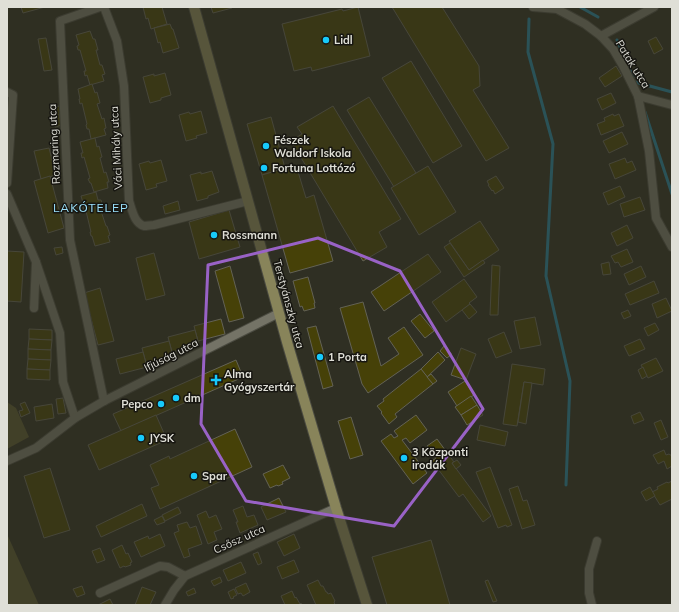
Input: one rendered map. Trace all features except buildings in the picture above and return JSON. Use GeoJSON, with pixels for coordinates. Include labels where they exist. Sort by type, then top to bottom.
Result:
{"type":"FeatureCollection","features":[{"type":"Feature","properties":{"kind":"main road","name":"Terstyánszky utca"},"geometry":{"type":"LineString","coordinates":[[194,7],[279,313],[336,508],[367,605]]}},
{"type":"Feature","properties":{"kind":"street","name":"Rozmaring utca"},"geometry":{"type":"LineString","coordinates":[[100,7],[60,21],[70,240],[104,401]]}},
{"type":"Feature","properties":{"kind":"street","name":"Váci Mihály utca"},"geometry":{"type":"LineString","coordinates":[[104,7],[117,41],[124,86],[130,201],[133,214],[138,222],[144,226],[154,225],[248,201]]}},
{"type":"Feature","properties":{"kind":"street","name":"Patak utca"},"geometry":{"type":"LineString","coordinates":[[533,7],[557,9],[585,24],[601,36],[613,49],[638,96],[672,105]]}},
{"type":"Feature","properties":{"kind":"street"},"geometry":{"type":"LineString","coordinates":[[601,36],[654,7]]}},
{"type":"Feature","properties":{"kind":"street"},"geometry":{"type":"LineString","coordinates":[[7,92],[13,95],[7,183]]}},
{"type":"Feature","properties":{"kind":"street"},"geometry":{"type":"LineString","coordinates":[[638,96],[649,151],[656,218],[672,247]]}},
{"type":"Feature","properties":{"kind":"street"},"geometry":{"type":"LineString","coordinates":[[7,194],[36,262],[60,333],[62,382],[75,418]]}},
{"type":"Feature","properties":{"kind":"street"},"geometry":{"type":"LineString","coordinates":[[34,308],[36,262]]}},
{"type":"Feature","properties":{"kind":"street","name":"Ifjúság utca"},"geometry":{"type":"LineString","coordinates":[[7,461],[36,448],[75,418],[104,401],[279,313]]}},
{"type":"Feature","properties":{"kind":"street","name":"Csősz utca"},"geometry":{"type":"LineString","coordinates":[[165,605],[185,576],[336,508]]}},
{"type":"Feature","properties":{"kind":"street"},"geometry":{"type":"LineString","coordinates":[[592,605],[589,593],[589,569],[597,541]]}},
{"type":"Feature","properties":{"kind":"street"},"geometry":{"type":"LineString","coordinates":[[100,593],[160,566],[168,567],[185,576]]}},
{"type":"Feature","properties":{"kind":"highlighted area"},"geometry":{"type":"Polygon","coordinates":[[[318,238],[400,271],[483,409],[394,526],[246,501],[201,424],[208,265],[318,238]]]}},
{"type":"Feature","properties":{"kind":"shaded area"},"geometry":{"type":"Polygon","coordinates":[[[7,402],[16,408],[29,437],[7,449],[7,402]]]}},
{"type":"Feature","properties":{"kind":"shaded area"},"geometry":{"type":"Polygon","coordinates":[[[7,534],[39,605],[7,605],[7,534]]]}},
{"type":"Feature","properties":{"kind":"waterway"},"geometry":{"type":"LineString","coordinates":[[580,7],[598,17]]}},
{"type":"Feature","properties":{"kind":"waterway"},"geometry":{"type":"LineString","coordinates":[[529,19],[528,52],[553,144],[546,276],[570,381],[566,485]]}},
{"type":"Feature","properties":{"kind":"waterway"},"geometry":{"type":"LineString","coordinates":[[617,40],[633,77]]}},
{"type":"Feature","properties":{"kind":"waterway"},"geometry":{"type":"LineString","coordinates":[[635,82],[672,92]]}},
{"type":"Feature","properties":{"kind":"waterway"},"geometry":{"type":"LineString","coordinates":[[645,112],[672,194]]}},
{"type":"Feature","properties":{"kind":"place","name":"Lidl"},"geometry":{"type":"Point","coordinates":[326,40]}},
{"type":"Feature","properties":{"kind":"place","name":"Fészek Waldorf Iskola"},"geometry":{"type":"Point","coordinates":[266,146]}},
{"type":"Feature","properties":{"kind":"place","name":"Fortuna Lottózó"},"geometry":{"type":"Point","coordinates":[264,168]}},
{"type":"Feature","properties":{"kind":"place","name":"Rossmann"},"geometry":{"type":"Point","coordinates":[214,235]}},
{"type":"Feature","properties":{"kind":"place","name":"1 Porta"},"geometry":{"type":"Point","coordinates":[320,357]}},
{"type":"Feature","properties":{"kind":"place","name":"Alma Gyógyszertár"},"geometry":{"type":"Point","coordinates":[216,380]}},
{"type":"Feature","properties":{"kind":"place","name":"dm"},"geometry":{"type":"Point","coordinates":[176,398]}},
{"type":"Feature","properties":{"kind":"place","name":"Pepco"},"geometry":{"type":"Point","coordinates":[161,404]}},
{"type":"Feature","properties":{"kind":"place","name":"JYSK"},"geometry":{"type":"Point","coordinates":[141,438]}},
{"type":"Feature","properties":{"kind":"place","name":"3 Központi irodák"},"geometry":{"type":"Point","coordinates":[404,458]}},
{"type":"Feature","properties":{"kind":"place","name":"Spar"},"geometry":{"type":"Point","coordinates":[194,476]}},
{"type":"Feature","properties":{"kind":"district","name":"LAKÓTELEP"},"geometry":{"type":"Point","coordinates":[91,208]}}]}
